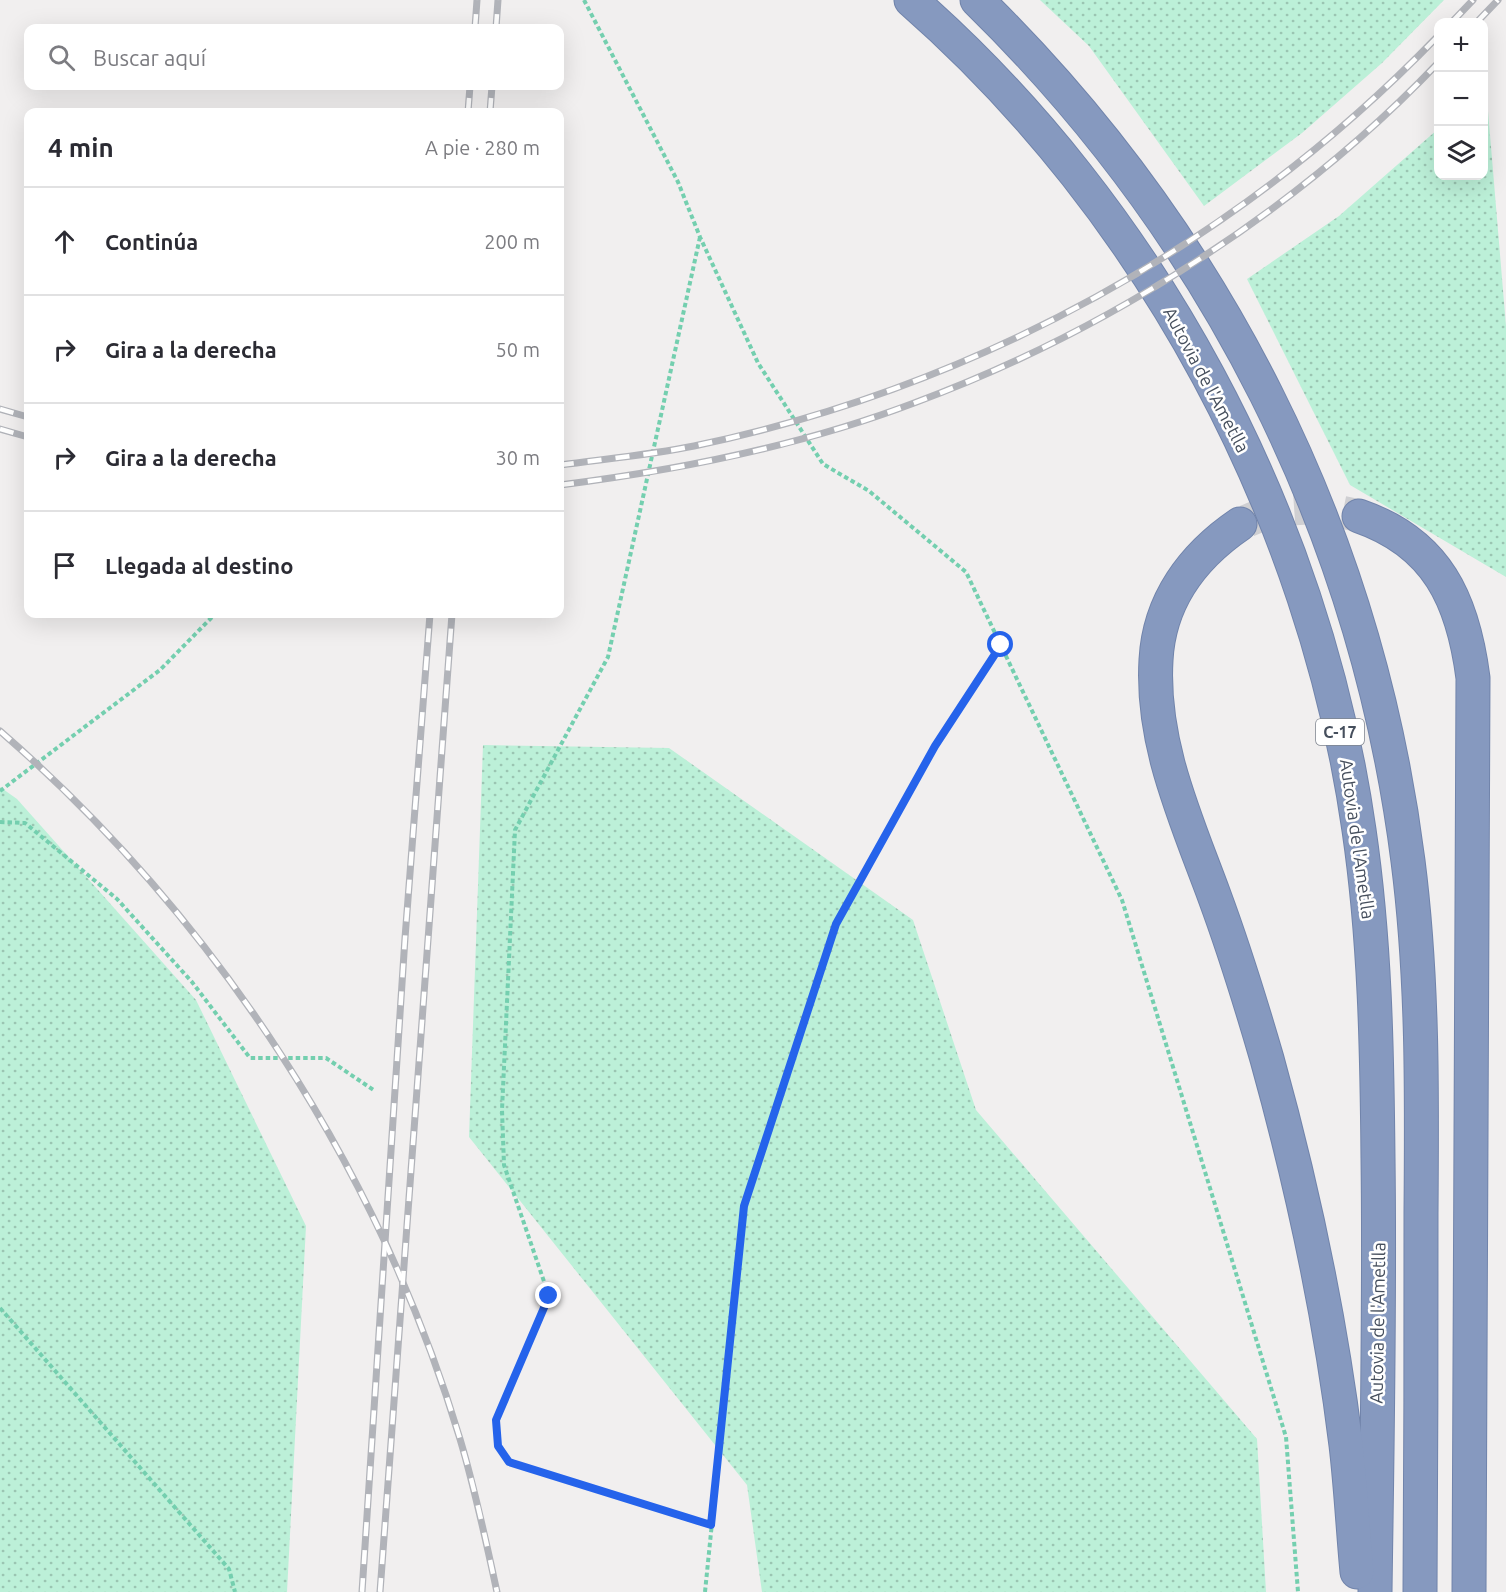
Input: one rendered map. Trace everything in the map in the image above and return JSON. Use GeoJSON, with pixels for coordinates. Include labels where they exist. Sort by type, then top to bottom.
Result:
{"type":"FeatureCollection","features":[{"type":"Feature","properties":{"kind":"highway","name":"Autovia de l'Ametlla"},"geometry":{"type":"LineString","coordinates":[[910,0],[995,82],[1039,130],[1129,246],[1171,312],[1209,377],[1263,493],[1292,566],[1321,657],[1346,756],[1359,827],[1374,977],[1379,1192],[1375,1592]]}},
{"type":"Feature","properties":{"kind":"highway","name":"C-17"},"geometry":{"type":"LineString","coordinates":[[977,0],[1011,33],[1103,138],[1139,184],[1211,290],[1265,388],[1309,485],[1336,558],[1369,661],[1389,741],[1408,860],[1420,999],[1422,1098],[1420,1592]]}},
{"type":"Feature","properties":{"kind":"highway"},"geometry":{"type":"LineString","coordinates":[[1359,516],[1385,525],[1407,539],[1426,556],[1442,577],[1463,623],[1473,678],[1469,1592]]}},
{"type":"Feature","properties":{"kind":"highway"},"geometry":{"type":"LineString","coordinates":[[1240,524],[1218,539],[1198,558],[1182,580],[1170,604],[1161,627],[1156,658],[1158,720],[1165,757],[1179,801],[1248,996],[1297,1179],[1329,1336],[1346,1446],[1358,1592]]}},
{"type":"Feature","properties":{"kind":"path"},"geometry":{"type":"LineString","coordinates":[[584,0],[678,182],[700,237],[758,363],[823,464],[869,491],[966,572],[1122,900],[1286,1437],[1298,1592]]}},
{"type":"Feature","properties":{"kind":"path"},"geometry":{"type":"LineString","coordinates":[[700,237],[608,657],[516,830],[502,1110],[504,1165],[549,1296],[496,1420],[498,1446],[509,1462],[711,1525]]}},
{"type":"Feature","properties":{"kind":"path"},"geometry":{"type":"LineString","coordinates":[[0,791],[160,670],[211,618]]}},
{"type":"Feature","properties":{"kind":"path"},"geometry":{"type":"LineString","coordinates":[[705,1592],[744,1206],[747,1195],[836,924],[935,746],[1001,645]]}},
{"type":"Feature","properties":{"kind":"path"},"geometry":{"type":"LineString","coordinates":[[0,822],[25,823],[117,899],[192,982],[250,1058],[326,1058],[375,1092]]}},
{"type":"Feature","properties":{"kind":"path"},"geometry":{"type":"LineString","coordinates":[[0,1308],[229,1569],[235,1592]]}},
{"type":"Feature","properties":{"kind":"green space"},"geometry":{"type":"Polygon","coordinates":[[[1040,0],[1444,0],[1382,63],[1302,133],[1204,206],[1089,46],[1040,0]]]}},
{"type":"Feature","properties":{"kind":"green space"},"geometry":{"type":"Polygon","coordinates":[[[1488,111],[1506,326],[1506,577],[1350,485],[1247,279],[1339,216],[1434,133],[1434,180],[1488,180],[1488,111]]]}},
{"type":"Feature","properties":{"kind":"green space"},"geometry":{"type":"Polygon","coordinates":[[[483,745],[669,748],[913,920],[976,1110],[1257,1439],[1266,1592],[762,1592],[747,1485],[469,1137],[483,745]]]}},
{"type":"Feature","properties":{"kind":"green space"},"geometry":{"type":"Polygon","coordinates":[[[0,787],[17,799],[196,1000],[306,1226],[287,1592],[0,1592],[0,787]]]}},
{"type":"Feature","properties":{"kind":"tunnel"},"geometry":{"type":"LineString","coordinates":[[1247,521],[1261,515],[1302,508],[1330,510],[1359,516]]}},
{"type":"Feature","properties":{"kind":"railway"},"geometry":{"type":"LineString","coordinates":[[475,24],[477,0]]}},
{"type":"Feature","properties":{"kind":"railway"},"geometry":{"type":"LineString","coordinates":[[496,24],[498,0]]}},
{"type":"Feature","properties":{"kind":"railway"},"geometry":{"type":"LineString","coordinates":[[1456,18],[1473,0]]}},
{"type":"Feature","properties":{"kind":"railway"},"geometry":{"type":"LineString","coordinates":[[1481,18],[1498,0]]}},
{"type":"Feature","properties":{"kind":"railway"},"geometry":{"type":"LineString","coordinates":[[564,464],[694,446],[799,420],[901,386],[1001,345],[1097,296],[1189,241],[1277,179],[1360,111],[1434,40]]}},
{"type":"Feature","properties":{"kind":"railway"},"geometry":{"type":"LineString","coordinates":[[564,484],[695,464],[828,432],[914,403],[986,374],[1057,341],[1195,262],[1261,217],[1324,169],[1383,117],[1434,67]]}},
{"type":"Feature","properties":{"kind":"railway"},"geometry":{"type":"LineString","coordinates":[[468,108],[470,90]]}},
{"type":"Feature","properties":{"kind":"railway"},"geometry":{"type":"LineString","coordinates":[[490,108],[492,90]]}},
{"type":"Feature","properties":{"kind":"railway"},"geometry":{"type":"LineString","coordinates":[[0,409],[24,416]]}},
{"type":"Feature","properties":{"kind":"railway"},"geometry":{"type":"LineString","coordinates":[[0,429],[24,436]]}},
{"type":"Feature","properties":{"kind":"railway"},"geometry":{"type":"LineString","coordinates":[[362,1592],[405,938],[430,618]]}},
{"type":"Feature","properties":{"kind":"railway"},"geometry":{"type":"LineString","coordinates":[[380,1592],[452,618]]}},
{"type":"Feature","properties":{"kind":"railway"},"geometry":{"type":"LineString","coordinates":[[0,731],[78,804],[151,882],[218,965],[280,1052],[335,1144],[384,1239],[425,1338],[460,1439],[497,1592]]}},
{"type":"Feature","properties":{"kind":"route"},"geometry":{"type":"LineString","coordinates":[[549,1296],[496,1420],[498,1446],[509,1462],[711,1525],[744,1206],[836,924],[935,746],[1001,645]]}}]}
